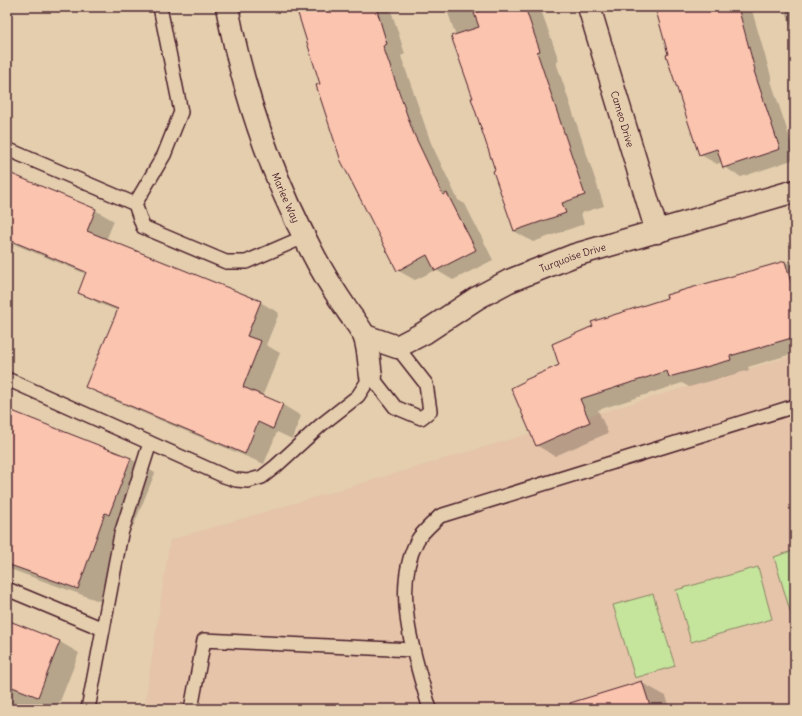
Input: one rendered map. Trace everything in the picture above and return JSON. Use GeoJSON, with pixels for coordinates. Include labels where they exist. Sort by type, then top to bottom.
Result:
{"type":"FeatureCollection","features":[{"type":"Feature","properties":{"kind":"street","name":"Marlee Way"},"geometry":{"type":"LineString","coordinates":[[228,7],[232,35],[266,150],[304,237],[328,279],[365,336],[372,376]]}},
{"type":"Feature","properties":{"kind":"street","name":"Cameo Drive"},"geometry":{"type":"LineString","coordinates":[[589,7],[657,232]]}},
{"type":"Feature","properties":{"kind":"street","name":"Turquoise Drive"},"geometry":{"type":"LineString","coordinates":[[397,347],[424,334],[477,298],[509,281],[575,255],[795,191]]}},
{"type":"Feature","properties":{"kind":"street"},"geometry":{"type":"LineString","coordinates":[[365,336],[397,347]]}},
{"type":"Feature","properties":{"kind":"lane"},"geometry":{"type":"LineString","coordinates":[[135,204],[164,155],[181,112],[160,7]]}},
{"type":"Feature","properties":{"kind":"lane"},"geometry":{"type":"LineString","coordinates":[[7,149],[135,204],[143,227],[226,262],[246,262],[304,237]]}},
{"type":"Feature","properties":{"kind":"lane"},"geometry":{"type":"LineString","coordinates":[[7,379],[224,476],[236,480],[248,481],[262,477],[276,466],[321,425],[358,396],[372,376],[395,407],[421,418],[430,410],[426,384],[397,347]]}},
{"type":"Feature","properties":{"kind":"lane"},"geometry":{"type":"LineString","coordinates":[[430,709],[412,650],[406,602],[408,566],[417,540],[440,516],[795,406]]}},
{"type":"Feature","properties":{"kind":"lane"},"geometry":{"type":"LineString","coordinates":[[88,709],[121,534],[150,443]]}},
{"type":"Feature","properties":{"kind":"lane"},"geometry":{"type":"LineString","coordinates":[[7,589],[103,629]]}},
{"type":"Feature","properties":{"kind":"lane"},"geometry":{"type":"LineString","coordinates":[[191,709],[204,640],[412,650]]}},
{"type":"Feature","properties":{"kind":"shaded area"},"geometry":{"type":"Polygon","coordinates":[[[795,355],[795,709],[144,709],[170,540],[795,355]]]}},
{"type":"Feature","properties":{"kind":"green space"},"geometry":{"type":"Polygon","coordinates":[[[795,550],[795,621],[793,621],[774,557],[795,550]]]}},
{"type":"Feature","properties":{"kind":"green space"},"geometry":{"type":"Polygon","coordinates":[[[758,567],[772,619],[691,642],[676,590],[758,567]]]}},
{"type":"Feature","properties":{"kind":"green space"},"geometry":{"type":"Polygon","coordinates":[[[653,594],[675,666],[635,678],[613,605],[653,594]]]}},
{"type":"Feature","properties":{"kind":"building"},"geometry":{"type":"Polygon","coordinates":[[[296,7],[376,7],[387,44],[383,46],[413,132],[443,195],[447,193],[476,250],[435,271],[427,255],[397,271],[341,161],[316,85],[320,84],[296,7]]]}},
{"type":"Feature","properties":{"kind":"building"},"geometry":{"type":"Polygon","coordinates":[[[492,7],[525,7],[540,51],[537,52],[585,195],[562,203],[566,213],[514,231],[493,171],[495,170],[471,98],[473,98],[451,36],[479,27],[474,13],[492,7]]]}},
{"type":"Feature","properties":{"kind":"building"},"geometry":{"type":"Polygon","coordinates":[[[655,7],[738,7],[755,70],[754,71],[780,149],[723,168],[717,149],[699,155],[666,55],[668,54],[655,7]]]}},
{"type":"Feature","properties":{"kind":"building"},"geometry":{"type":"Polygon","coordinates":[[[7,172],[96,209],[87,231],[261,301],[247,336],[261,341],[243,387],[283,404],[273,429],[258,422],[245,454],[85,387],[118,309],[78,293],[86,272],[7,239],[7,172]]]}},
{"type":"Feature","properties":{"kind":"building"},"geometry":{"type":"Polygon","coordinates":[[[785,261],[795,297],[795,337],[730,356],[731,360],[669,377],[667,371],[580,399],[590,422],[536,446],[511,388],[559,365],[552,344],[593,326],[591,322],[667,298],[666,295],[785,261]]]}},
{"type":"Feature","properties":{"kind":"building"},"geometry":{"type":"Polygon","coordinates":[[[7,409],[131,458],[109,515],[105,513],[78,589],[7,564],[7,409]]]}},
{"type":"Feature","properties":{"kind":"building"},"geometry":{"type":"Polygon","coordinates":[[[7,620],[60,641],[38,697],[7,685],[7,620]]]}},
{"type":"Feature","properties":{"kind":"building"},"geometry":{"type":"Polygon","coordinates":[[[642,681],[651,709],[571,709],[570,703],[642,681]]]}}]}
